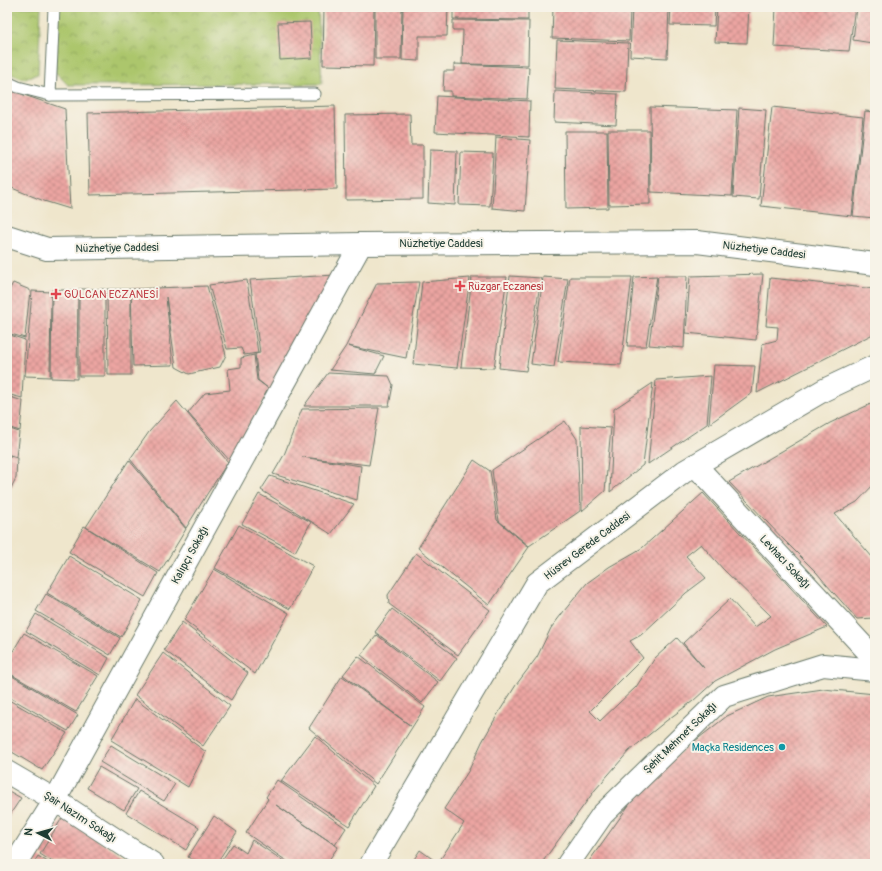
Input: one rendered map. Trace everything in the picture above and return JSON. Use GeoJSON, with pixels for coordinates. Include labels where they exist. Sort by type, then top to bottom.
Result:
{"type":"FeatureCollection","features":[{"type":"Feature","properties":{"kind":"street","name":"Nüzhetiye Caddesi"},"geometry":{"type":"LineString","coordinates":[[8,239],[47,249],[361,244],[697,242],[875,264]]}},
{"type":"Feature","properties":{"kind":"street","name":"Kalıpçı Sokağı"},"geometry":{"type":"LineString","coordinates":[[15,864],[55,800],[361,244]]}},
{"type":"Feature","properties":{"kind":"street","name":"Hüsrev Gerede Caddesi"},"geometry":{"type":"LineString","coordinates":[[371,864],[537,583],[695,465],[824,390],[875,366]]}},
{"type":"Feature","properties":{"kind":"street","name":"Levhacı Sokağı"},"geometry":{"type":"LineString","coordinates":[[695,465],[875,659]]}},
{"type":"Feature","properties":{"kind":"street","name":"Şehit Mehmet Sokağı"},"geometry":{"type":"LineString","coordinates":[[568,864],[602,815],[724,696],[823,665],[875,670]]}},
{"type":"Feature","properties":{"kind":"street","name":"Şair Nazım Sokağı"},"geometry":{"type":"LineString","coordinates":[[7,772],[55,800],[153,864]]}},
{"type":"Feature","properties":{"kind":"lane"},"geometry":{"type":"LineString","coordinates":[[50,95],[54,7]]}},
{"type":"Feature","properties":{"kind":"lane"},"geometry":{"type":"LineString","coordinates":[[7,82],[18,87],[50,95],[314,94]]}},
{"type":"Feature","properties":{"kind":"green space"},"geometry":{"type":"Polygon","coordinates":[[[7,7],[41,7],[38,74],[23,79],[7,72],[7,7]]]}},
{"type":"Feature","properties":{"kind":"green space"},"geometry":{"type":"Polygon","coordinates":[[[57,7],[318,7],[322,84],[68,85],[54,71],[57,7]]]}},
{"type":"Feature","properties":{"kind":"building"},"geometry":{"type":"Polygon","coordinates":[[[324,7],[374,7],[373,66],[323,65],[324,7]]]}},
{"type":"Feature","properties":{"kind":"building"},"geometry":{"type":"Polygon","coordinates":[[[375,7],[402,7],[401,59],[375,59],[375,7]]]}},
{"type":"Feature","properties":{"kind":"building"},"geometry":{"type":"Polygon","coordinates":[[[403,7],[448,7],[447,36],[419,36],[419,61],[402,60],[403,7]]]}},
{"type":"Feature","properties":{"kind":"building"},"geometry":{"type":"Polygon","coordinates":[[[453,7],[528,7],[528,20],[453,19],[453,7]]]}},
{"type":"Feature","properties":{"kind":"building"},"geometry":{"type":"Polygon","coordinates":[[[553,7],[630,7],[629,41],[552,38],[553,7]]]}},
{"type":"Feature","properties":{"kind":"building"},"geometry":{"type":"Polygon","coordinates":[[[632,7],[669,7],[667,58],[630,56],[632,7]]]}},
{"type":"Feature","properties":{"kind":"building"},"geometry":{"type":"Polygon","coordinates":[[[671,7],[715,7],[714,26],[670,25],[671,7]]]}},
{"type":"Feature","properties":{"kind":"building"},"geometry":{"type":"Polygon","coordinates":[[[717,7],[749,7],[747,43],[715,42],[717,7]]]}},
{"type":"Feature","properties":{"kind":"building"},"geometry":{"type":"Polygon","coordinates":[[[776,7],[855,7],[849,51],[774,47],[776,7]]]}},
{"type":"Feature","properties":{"kind":"building"},"geometry":{"type":"Polygon","coordinates":[[[857,7],[875,7],[872,43],[853,40],[857,7]]]}},
{"type":"Feature","properties":{"kind":"building"},"geometry":{"type":"Polygon","coordinates":[[[453,20],[529,21],[528,65],[462,64],[463,30],[453,30],[453,20]]]}},
{"type":"Feature","properties":{"kind":"building"},"geometry":{"type":"Polygon","coordinates":[[[310,22],[312,58],[280,60],[278,23],[310,22]]]}},
{"type":"Feature","properties":{"kind":"building"},"geometry":{"type":"Polygon","coordinates":[[[557,40],[628,43],[626,92],[555,89],[557,40]]]}},
{"type":"Feature","properties":{"kind":"building"},"geometry":{"type":"Polygon","coordinates":[[[454,64],[529,67],[527,99],[451,96],[451,91],[443,91],[444,71],[454,71],[454,64]]]}},
{"type":"Feature","properties":{"kind":"building"},"geometry":{"type":"Polygon","coordinates":[[[7,87],[24,95],[65,109],[70,209],[44,201],[7,186],[7,87]]]}},
{"type":"Feature","properties":{"kind":"building"},"geometry":{"type":"Polygon","coordinates":[[[555,91],[618,94],[616,125],[554,122],[555,91]]]}},
{"type":"Feature","properties":{"kind":"building"},"geometry":{"type":"Polygon","coordinates":[[[437,96],[530,101],[529,137],[435,132],[437,96]]]}},
{"type":"Feature","properties":{"kind":"building"},"geometry":{"type":"Polygon","coordinates":[[[335,106],[337,189],[90,195],[88,113],[335,106]]]}},
{"type":"Feature","properties":{"kind":"building"},"geometry":{"type":"Polygon","coordinates":[[[650,107],[737,110],[732,196],[651,192],[650,107]]]}},
{"type":"Feature","properties":{"kind":"building"},"geometry":{"type":"Polygon","coordinates":[[[772,107],[863,117],[852,216],[761,206],[772,107]]]}},
{"type":"Feature","properties":{"kind":"building"},"geometry":{"type":"Polygon","coordinates":[[[739,108],[766,110],[759,199],[733,197],[739,108]]]}},
{"type":"Feature","properties":{"kind":"building"},"geometry":{"type":"Polygon","coordinates":[[[865,111],[875,112],[875,218],[853,216],[865,111]]]}},
{"type":"Feature","properties":{"kind":"building"},"geometry":{"type":"Polygon","coordinates":[[[410,114],[411,145],[423,145],[423,199],[346,200],[345,115],[410,114]]]}},
{"type":"Feature","properties":{"kind":"building"},"geometry":{"type":"Polygon","coordinates":[[[608,130],[649,130],[650,204],[609,205],[608,130]]]}},
{"type":"Feature","properties":{"kind":"building"},"geometry":{"type":"Polygon","coordinates":[[[565,131],[607,131],[608,208],[566,209],[565,131]]]}},
{"type":"Feature","properties":{"kind":"building"},"geometry":{"type":"Polygon","coordinates":[[[496,137],[530,140],[525,211],[492,208],[496,137]]]}},
{"type":"Feature","properties":{"kind":"building"},"geometry":{"type":"Polygon","coordinates":[[[430,150],[457,151],[455,205],[428,203],[430,150]]]}},
{"type":"Feature","properties":{"kind":"building"},"geometry":{"type":"Polygon","coordinates":[[[461,152],[493,153],[490,206],[459,205],[461,152]]]}},
{"type":"Feature","properties":{"kind":"building"},"geometry":{"type":"Polygon","coordinates":[[[763,274],[756,340],[686,333],[690,276],[763,274]]]}},
{"type":"Feature","properties":{"kind":"building"},"geometry":{"type":"Polygon","coordinates":[[[335,275],[230,461],[188,413],[205,393],[230,390],[228,369],[241,367],[241,358],[254,355],[257,380],[269,389],[258,380],[255,354],[260,353],[250,280],[335,275]]]}},
{"type":"Feature","properties":{"kind":"building"},"geometry":{"type":"Polygon","coordinates":[[[510,276],[541,278],[526,371],[499,368],[510,276]]]}},
{"type":"Feature","properties":{"kind":"building"},"geometry":{"type":"Polygon","coordinates":[[[657,276],[646,346],[627,346],[634,277],[657,276]]]}},
{"type":"Feature","properties":{"kind":"building"},"geometry":{"type":"Polygon","coordinates":[[[658,276],[687,276],[684,348],[649,345],[658,276]]]}},
{"type":"Feature","properties":{"kind":"building"},"geometry":{"type":"Polygon","coordinates":[[[472,277],[507,277],[494,368],[461,367],[472,277]]]}},
{"type":"Feature","properties":{"kind":"building"},"geometry":{"type":"Polygon","coordinates":[[[543,277],[568,279],[554,367],[531,364],[543,277]]]}},
{"type":"Feature","properties":{"kind":"building"},"geometry":{"type":"Polygon","coordinates":[[[570,277],[632,277],[621,365],[558,362],[570,277]]]}},
{"type":"Feature","properties":{"kind":"building"},"geometry":{"type":"Polygon","coordinates":[[[470,278],[457,368],[413,364],[422,282],[470,278]]]}},
{"type":"Feature","properties":{"kind":"building"},"geometry":{"type":"Polygon","coordinates":[[[770,278],[875,289],[875,333],[757,393],[762,344],[777,340],[778,327],[766,326],[770,278]]]}},
{"type":"Feature","properties":{"kind":"building"},"geometry":{"type":"Polygon","coordinates":[[[247,280],[258,353],[244,355],[241,348],[227,349],[209,285],[247,280]]]}},
{"type":"Feature","properties":{"kind":"building"},"geometry":{"type":"Polygon","coordinates":[[[419,282],[406,358],[348,346],[384,356],[375,374],[330,370],[346,346],[377,283],[419,282]]]}},
{"type":"Feature","properties":{"kind":"building"},"geometry":{"type":"Polygon","coordinates":[[[13,283],[30,290],[25,338],[7,333],[7,294],[13,283]]]}},
{"type":"Feature","properties":{"kind":"building"},"geometry":{"type":"Polygon","coordinates":[[[207,286],[226,355],[220,367],[189,374],[176,367],[166,297],[173,365],[133,366],[131,289],[207,286]]]}},
{"type":"Feature","properties":{"kind":"building"},"geometry":{"type":"Polygon","coordinates":[[[79,289],[105,289],[105,376],[79,376],[79,289]]]}},
{"type":"Feature","properties":{"kind":"building"},"geometry":{"type":"Polygon","coordinates":[[[107,289],[131,289],[131,375],[108,375],[107,289]]]}},
{"type":"Feature","properties":{"kind":"building"},"geometry":{"type":"Polygon","coordinates":[[[52,290],[78,290],[77,379],[51,378],[52,290]]]}},
{"type":"Feature","properties":{"kind":"building"},"geometry":{"type":"Polygon","coordinates":[[[32,291],[51,292],[50,377],[25,376],[32,291]]]}},
{"type":"Feature","properties":{"kind":"building"},"geometry":{"type":"Polygon","coordinates":[[[7,334],[25,340],[22,398],[7,394],[7,334]]]}},
{"type":"Feature","properties":{"kind":"building"},"geometry":{"type":"Polygon","coordinates":[[[714,365],[755,366],[752,393],[709,424],[714,365]]]}},
{"type":"Feature","properties":{"kind":"building"},"geometry":{"type":"Polygon","coordinates":[[[328,373],[389,376],[393,385],[389,406],[304,406],[328,373]]]}},
{"type":"Feature","properties":{"kind":"building"},"geometry":{"type":"Polygon","coordinates":[[[711,376],[707,424],[648,464],[656,380],[711,376]]]}},
{"type":"Feature","properties":{"kind":"building"},"geometry":{"type":"Polygon","coordinates":[[[653,383],[643,465],[610,492],[614,409],[653,383]]]}},
{"type":"Feature","properties":{"kind":"building"},"geometry":{"type":"Polygon","coordinates":[[[7,396],[23,401],[20,431],[7,427],[7,396]]]}},
{"type":"Feature","properties":{"kind":"building"},"geometry":{"type":"Polygon","coordinates":[[[177,401],[228,462],[186,528],[130,459],[149,432],[177,401]]]}},
{"type":"Feature","properties":{"kind":"building"},"geometry":{"type":"Polygon","coordinates":[[[875,402],[875,483],[857,502],[835,514],[873,558],[875,557],[875,618],[857,619],[817,573],[729,482],[830,423],[875,402]]]}},
{"type":"Feature","properties":{"kind":"building"},"geometry":{"type":"Polygon","coordinates":[[[379,408],[369,465],[302,457],[361,466],[357,500],[273,474],[284,455],[302,409],[379,408]]]}},
{"type":"Feature","properties":{"kind":"building"},"geometry":{"type":"Polygon","coordinates":[[[565,421],[577,439],[580,511],[529,546],[499,521],[492,470],[565,421]]]}},
{"type":"Feature","properties":{"kind":"building"},"geometry":{"type":"Polygon","coordinates":[[[581,426],[611,428],[605,491],[582,511],[581,426]]]}},
{"type":"Feature","properties":{"kind":"building"},"geometry":{"type":"Polygon","coordinates":[[[7,428],[19,432],[16,457],[7,454],[7,428]]]}},
{"type":"Feature","properties":{"kind":"building"},"geometry":{"type":"Polygon","coordinates":[[[7,455],[17,458],[16,478],[7,496],[7,455]]]}},
{"type":"Feature","properties":{"kind":"building"},"geometry":{"type":"Polygon","coordinates":[[[129,460],[186,529],[160,572],[86,527],[129,460]]]}},
{"type":"Feature","properties":{"kind":"building"},"geometry":{"type":"Polygon","coordinates":[[[474,460],[490,471],[497,520],[529,547],[489,605],[418,548],[474,460]]]}},
{"type":"Feature","properties":{"kind":"building"},"geometry":{"type":"Polygon","coordinates":[[[270,476],[354,504],[331,534],[261,490],[270,476]]]}},
{"type":"Feature","properties":{"kind":"building"},"geometry":{"type":"Polygon","coordinates":[[[703,493],[827,627],[775,649],[715,681],[693,701],[629,751],[595,790],[541,864],[411,864],[420,850],[438,863],[464,823],[444,809],[469,770],[482,742],[499,712],[516,685],[537,657],[551,628],[587,583],[609,567],[642,548],[703,493]],[[701,544],[686,556],[706,578],[686,593],[641,635],[630,641],[643,658],[590,711],[600,721],[636,687],[655,658],[677,638],[704,668],[683,643],[730,599],[755,627],[771,616],[723,569],[701,544]]]}},
{"type":"Feature","properties":{"kind":"building"},"geometry":{"type":"Polygon","coordinates":[[[259,494],[311,522],[295,552],[242,524],[259,494]]]}},
{"type":"Feature","properties":{"kind":"building"},"geometry":{"type":"Polygon","coordinates":[[[239,525],[313,566],[290,609],[215,568],[239,525]]]}},
{"type":"Feature","properties":{"kind":"building"},"geometry":{"type":"Polygon","coordinates":[[[84,526],[158,573],[145,597],[69,552],[84,526]]]}},
{"type":"Feature","properties":{"kind":"building"},"geometry":{"type":"Polygon","coordinates":[[[416,553],[490,610],[458,655],[389,604],[388,595],[416,553]]]}},
{"type":"Feature","properties":{"kind":"building"},"geometry":{"type":"Polygon","coordinates":[[[69,556],[142,600],[121,637],[47,593],[69,556]]]}},
{"type":"Feature","properties":{"kind":"building"},"geometry":{"type":"Polygon","coordinates":[[[214,569],[289,613],[255,674],[184,620],[214,569]]]}},
{"type":"Feature","properties":{"kind":"building"},"geometry":{"type":"Polygon","coordinates":[[[46,594],[120,638],[110,655],[36,611],[46,594]]]}},
{"type":"Feature","properties":{"kind":"building"},"geometry":{"type":"Polygon","coordinates":[[[392,609],[457,658],[440,681],[375,632],[392,609]]]}},
{"type":"Feature","properties":{"kind":"building"},"geometry":{"type":"Polygon","coordinates":[[[36,614],[109,658],[100,675],[26,631],[36,614]]]}},
{"type":"Feature","properties":{"kind":"building"},"geometry":{"type":"Polygon","coordinates":[[[182,622],[248,673],[231,700],[164,650],[182,622]]]}},
{"type":"Feature","properties":{"kind":"building"},"geometry":{"type":"Polygon","coordinates":[[[24,633],[98,676],[76,712],[7,672],[7,661],[24,633]]]}},
{"type":"Feature","properties":{"kind":"building"},"geometry":{"type":"Polygon","coordinates":[[[377,635],[438,682],[422,703],[361,655],[377,635]]]}},
{"type":"Feature","properties":{"kind":"building"},"geometry":{"type":"Polygon","coordinates":[[[163,653],[230,706],[203,746],[135,695],[163,653]]]}},
{"type":"Feature","properties":{"kind":"building"},"geometry":{"type":"Polygon","coordinates":[[[358,656],[425,707],[376,784],[309,728],[342,676],[411,726],[343,675],[358,656]]]}},
{"type":"Feature","properties":{"kind":"building"},"geometry":{"type":"Polygon","coordinates":[[[7,673],[78,715],[68,731],[7,696],[7,673]]]}},
{"type":"Feature","properties":{"kind":"building","name":"Maçka Residences"},"geometry":{"type":"Polygon","coordinates":[[[823,689],[875,694],[875,864],[587,864],[649,777],[727,716],[768,697],[823,689]]]}},
{"type":"Feature","properties":{"kind":"building"},"geometry":{"type":"Polygon","coordinates":[[[7,699],[67,733],[42,770],[7,749],[7,699]]]}},
{"type":"Feature","properties":{"kind":"building"},"geometry":{"type":"Polygon","coordinates":[[[135,699],[206,752],[188,787],[111,740],[135,699]]]}},
{"type":"Feature","properties":{"kind":"building"},"geometry":{"type":"Polygon","coordinates":[[[315,736],[374,786],[349,826],[281,781],[315,736]]]}},
{"type":"Feature","properties":{"kind":"building"},"geometry":{"type":"Polygon","coordinates":[[[111,745],[175,784],[164,801],[100,762],[111,745]]]}},
{"type":"Feature","properties":{"kind":"building"},"geometry":{"type":"Polygon","coordinates":[[[99,767],[137,789],[124,810],[87,788],[99,767]]]}},
{"type":"Feature","properties":{"kind":"building"},"geometry":{"type":"Polygon","coordinates":[[[277,780],[346,828],[335,845],[338,847],[326,864],[291,864],[246,833],[268,799],[266,797],[277,780]]]}},
{"type":"Feature","properties":{"kind":"building"},"geometry":{"type":"Polygon","coordinates":[[[7,790],[21,798],[7,819],[7,790]]]}},
{"type":"Feature","properties":{"kind":"building"},"geometry":{"type":"Polygon","coordinates":[[[139,791],[199,827],[186,850],[126,813],[139,791]]]}},
{"type":"Feature","properties":{"kind":"building"},"geometry":{"type":"Polygon","coordinates":[[[214,816],[237,832],[216,864],[199,864],[188,857],[214,816]]]}},
{"type":"Feature","properties":{"kind":"building"},"geometry":{"type":"Polygon","coordinates":[[[62,818],[129,860],[127,864],[56,864],[40,854],[62,818]]]}},
{"type":"Feature","properties":{"kind":"building"},"geometry":{"type":"Polygon","coordinates":[[[252,840],[288,864],[219,864],[233,844],[246,853],[252,840]]]}},
{"type":"Feature","properties":{"kind":"building"},"geometry":{"type":"Polygon","coordinates":[[[38,856],[51,864],[33,864],[38,856]]]}},
{"type":"Feature","properties":{"kind":"place","name":"Rüzgar Eczanesi"},"geometry":{"type":"Point","coordinates":[460,286]}},
{"type":"Feature","properties":{"kind":"place","name":"GÜLCAN ECZANESİ"},"geometry":{"type":"Point","coordinates":[56,294]}},
{"type":"Feature","properties":{"kind":"place","name":"Maçka Residences"},"geometry":{"type":"Point","coordinates":[782,747]}}]}
